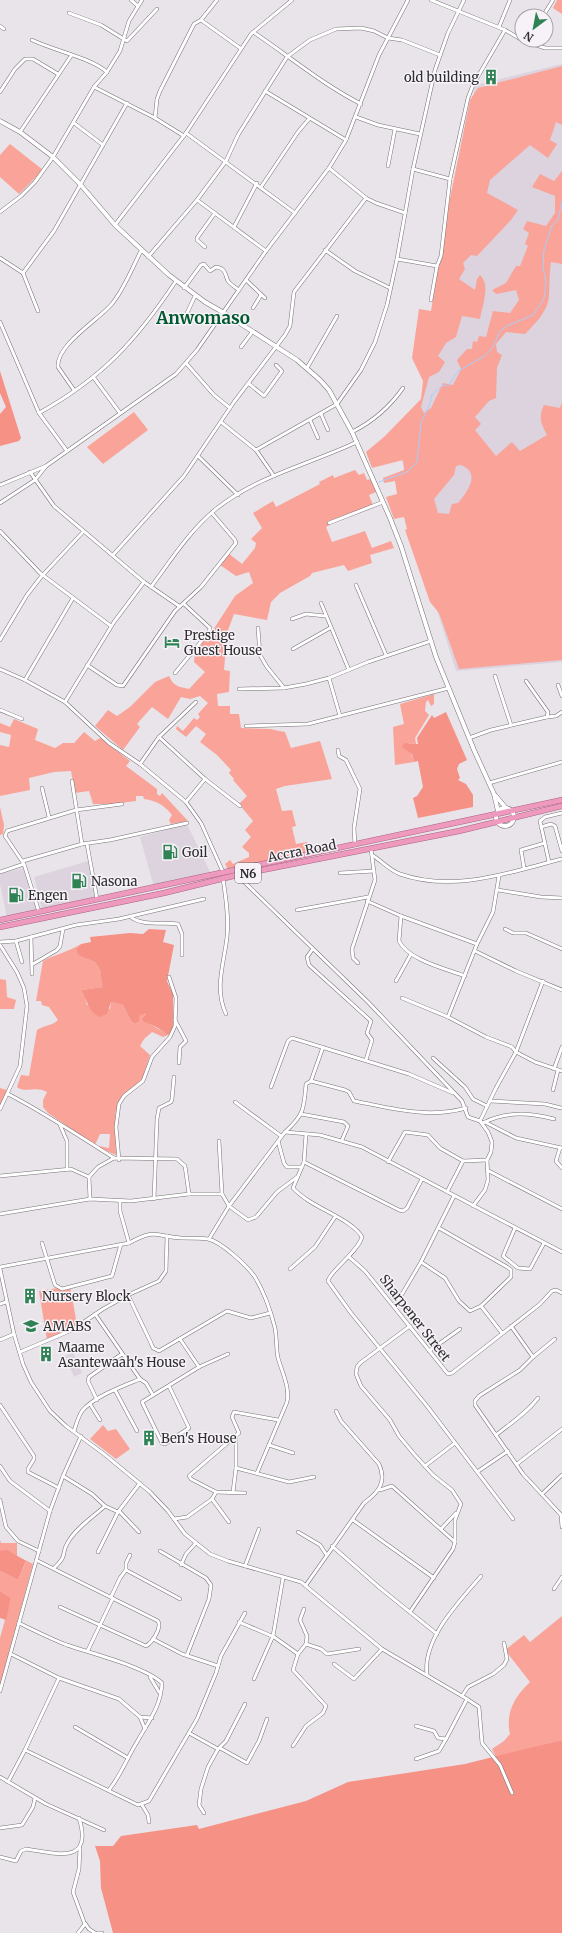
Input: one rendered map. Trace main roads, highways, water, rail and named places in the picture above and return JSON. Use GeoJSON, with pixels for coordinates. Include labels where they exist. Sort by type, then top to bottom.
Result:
{"type":"FeatureCollection","features":[{"type":"Feature","properties":{"kind":"highway","name":"Accra Road"},"geometry":{"type":"LineString","coordinates":[[0,920],[562,800]]}},
{"type":"Feature","properties":{"kind":"highway","name":"Accra Road"},"geometry":{"type":"LineString","coordinates":[[0,927],[141,898],[237,875],[426,838],[562,806]]}},
{"type":"Feature","properties":{"kind":"highway"},"geometry":{"type":"LineString","coordinates":[[426,830],[426,838]]}},
{"type":"Feature","properties":{"kind":"waterway"},"geometry":{"type":"LineString","coordinates":[[379,482],[407,472],[417,462],[421,423],[431,401],[431,396],[443,385],[448,386],[458,371],[485,356],[493,347],[500,331],[507,326],[533,315],[544,299],[546,282],[543,267],[544,250],[552,225],[558,220],[562,201]]}},
{"type":"Feature","properties":{"kind":"place","name":"old building"},"geometry":{"type":"Point","coordinates":[491,77]}},
{"type":"Feature","properties":{"kind":"place","name":"Prestige Guest House"},"geometry":{"type":"Point","coordinates":[172,642]}},
{"type":"Feature","properties":{"kind":"place","name":"Goil"},"geometry":{"type":"Point","coordinates":[170,852]}},
{"type":"Feature","properties":{"kind":"place","name":"Nasona"},"geometry":{"type":"Point","coordinates":[79,881]}},
{"type":"Feature","properties":{"kind":"place","name":"Engen"},"geometry":{"type":"Point","coordinates":[16,895]}},
{"type":"Feature","properties":{"kind":"place","name":"Nursery Block"},"geometry":{"type":"Point","coordinates":[30,1296]}},
{"type":"Feature","properties":{"kind":"place","name":"AMABS"},"geometry":{"type":"Point","coordinates":[31,1326]}},
{"type":"Feature","properties":{"kind":"place","name":"Maame Asantewaah's House"},"geometry":{"type":"Point","coordinates":[46,1354]}},
{"type":"Feature","properties":{"kind":"place","name":"Ben's House"},"geometry":{"type":"Point","coordinates":[149,1438]}},
{"type":"Feature","properties":{"kind":"district","name":"Anwomaso"},"geometry":{"type":"Point","coordinates":[203,318]}}]}
